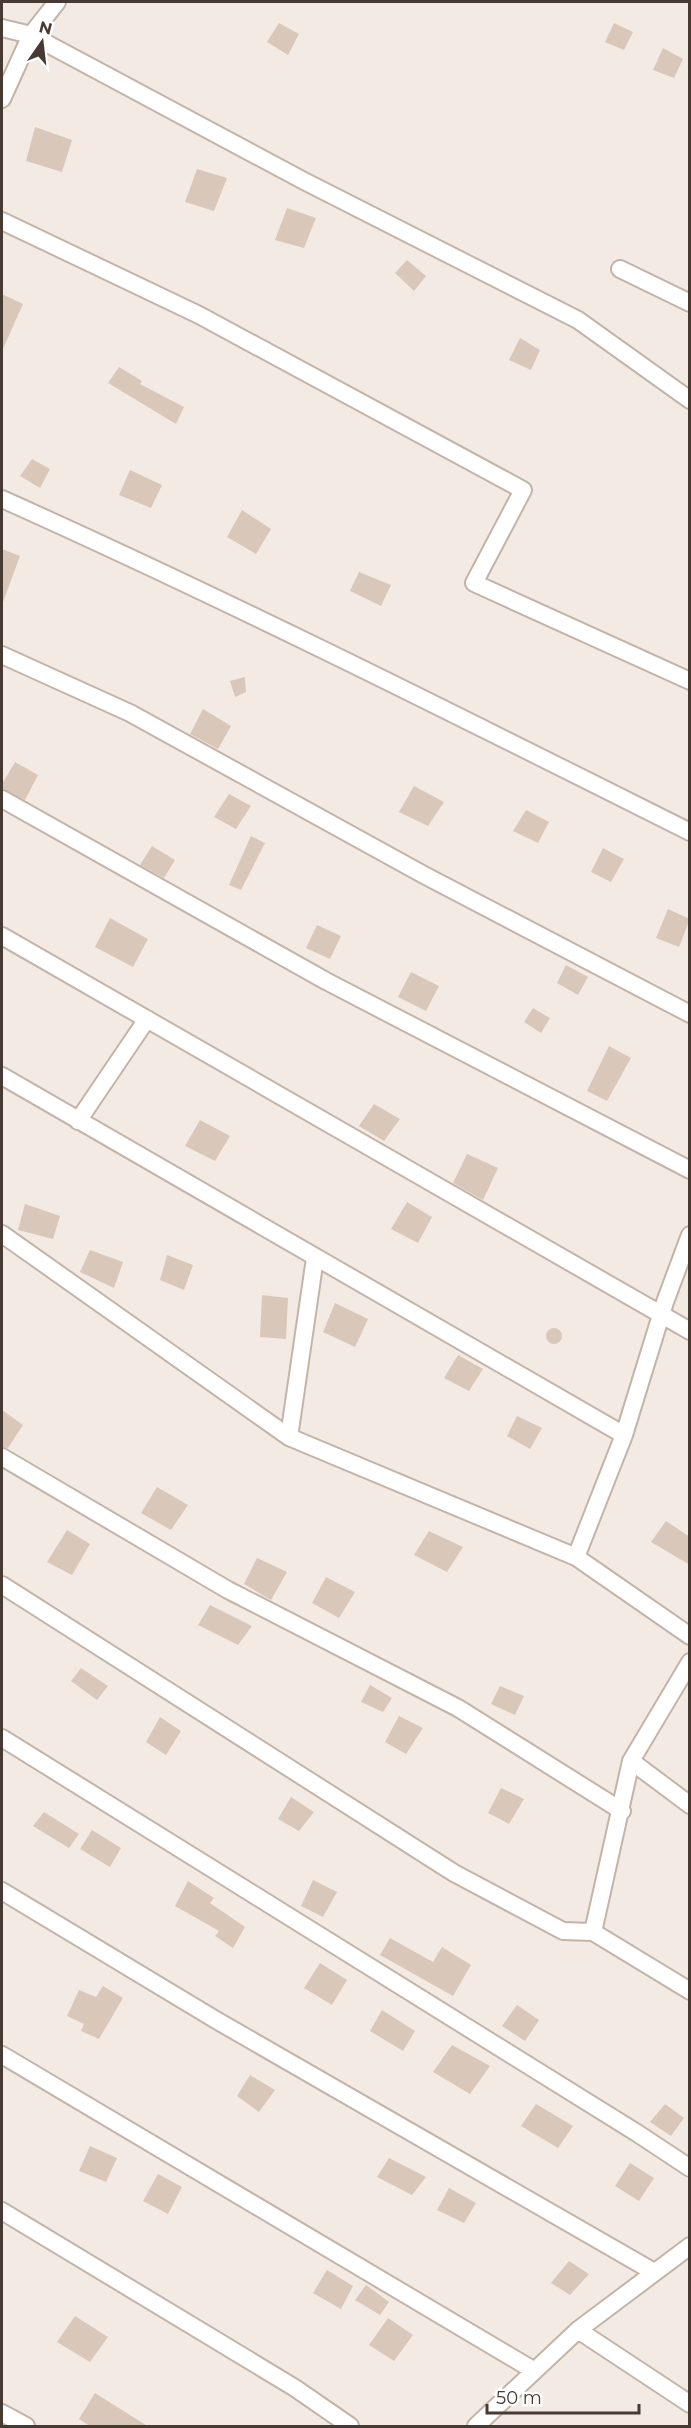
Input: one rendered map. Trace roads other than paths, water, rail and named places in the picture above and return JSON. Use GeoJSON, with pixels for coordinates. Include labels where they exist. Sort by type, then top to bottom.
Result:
{"type":"FeatureCollection","features":[{"type":"Feature","properties":{"kind":"street"},"geometry":{"type":"LineString","coordinates":[[2,99],[31,35],[57,2]]}},
{"type":"Feature","properties":{"kind":"street"},"geometry":{"type":"LineString","coordinates":[[2,28],[31,35],[304,181],[578,320],[690,400]]}},
{"type":"Feature","properties":{"kind":"street"},"geometry":{"type":"LineString","coordinates":[[2,221],[199,315],[523,490],[474,583],[690,681]]}},
{"type":"Feature","properties":{"kind":"street"},"geometry":{"type":"LineString","coordinates":[[620,269],[690,303]]}},
{"type":"Feature","properties":{"kind":"street"},"geometry":{"type":"LineString","coordinates":[[2,499],[119,552],[334,656],[690,832]]}},
{"type":"Feature","properties":{"kind":"street"},"geometry":{"type":"LineString","coordinates":[[2,654],[130,713],[424,875],[690,1014]]}},
{"type":"Feature","properties":{"kind":"street"},"geometry":{"type":"LineString","coordinates":[[2,799],[326,981],[690,1170]]}},
{"type":"Feature","properties":{"kind":"street"},"geometry":{"type":"LineString","coordinates":[[2,936],[690,1331]]}},
{"type":"Feature","properties":{"kind":"street"},"geometry":{"type":"LineString","coordinates":[[78,1121],[147,1019]]}},
{"type":"Feature","properties":{"kind":"street"},"geometry":{"type":"LineString","coordinates":[[2,1076],[624,1435]]}},
{"type":"Feature","properties":{"kind":"street"},"geometry":{"type":"LineString","coordinates":[[2,1234],[289,1437],[576,1557],[690,1636]]}},
{"type":"Feature","properties":{"kind":"street"},"geometry":{"type":"LineString","coordinates":[[576,1557],[624,1435],[690,1235]]}},
{"type":"Feature","properties":{"kind":"street"},"geometry":{"type":"LineString","coordinates":[[289,1437],[315,1258]]}},
{"type":"Feature","properties":{"kind":"street"},"geometry":{"type":"LineString","coordinates":[[2,1457],[228,1590],[458,1708],[622,1811]]}},
{"type":"Feature","properties":{"kind":"street"},"geometry":{"type":"LineString","coordinates":[[2,1585],[454,1873],[563,1931],[594,1932],[690,1991]]}},
{"type":"Feature","properties":{"kind":"street"},"geometry":{"type":"LineString","coordinates":[[594,1932],[631,1761],[690,1662]]}},
{"type":"Feature","properties":{"kind":"street"},"geometry":{"type":"LineString","coordinates":[[2,1738],[690,2168]]}},
{"type":"Feature","properties":{"kind":"street"},"geometry":{"type":"LineString","coordinates":[[631,1761],[690,1805]]}},
{"type":"Feature","properties":{"kind":"street"},"geometry":{"type":"LineString","coordinates":[[2,1891],[216,2020],[654,2272]]}},
{"type":"Feature","properties":{"kind":"street"},"geometry":{"type":"LineString","coordinates":[[2,2055],[533,2370]]}},
{"type":"Feature","properties":{"kind":"street"},"geometry":{"type":"LineString","coordinates":[[2,2211],[295,2388],[350,2427]]}},
{"type":"Feature","properties":{"kind":"street"},"geometry":{"type":"LineString","coordinates":[[485,2424],[533,2370],[578,2330],[690,2246]]}},
{"type":"Feature","properties":{"kind":"street"},"geometry":{"type":"LineString","coordinates":[[578,2330],[690,2404]]}},
{"type":"Feature","properties":{"kind":"street"},"geometry":{"type":"LineString","coordinates":[[2,2413],[26,2427]]}}]}
